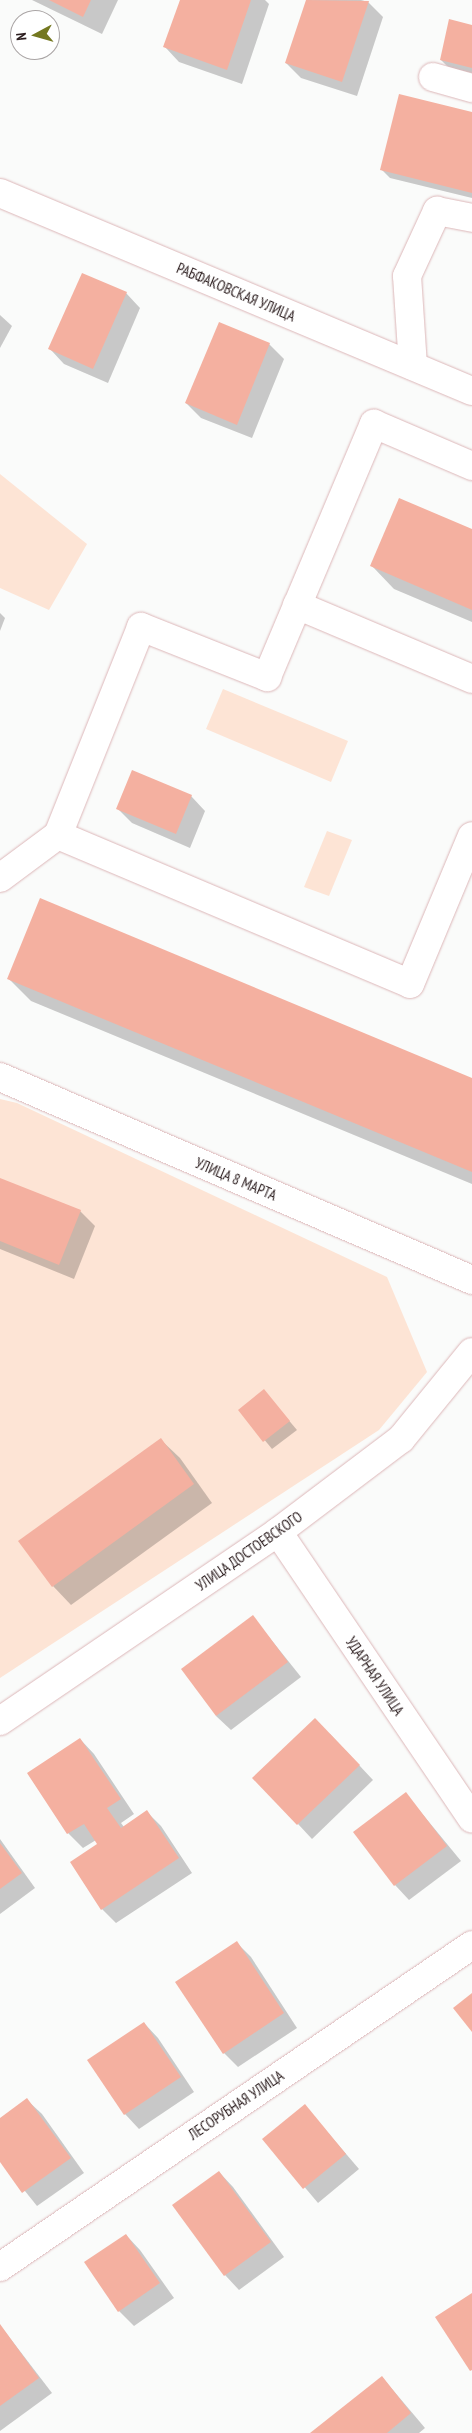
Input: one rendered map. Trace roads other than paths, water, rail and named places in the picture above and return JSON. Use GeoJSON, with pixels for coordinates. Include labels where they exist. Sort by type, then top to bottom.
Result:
{"type":"FeatureCollection","features":[{"type":"Feature","properties":{"kind":"street"},"geometry":{"type":"LineString","coordinates":[[433,77],[472,88]]}},
{"type":"Feature","properties":{"kind":"street","name":"РАБФАКОВСКАЯ УЛИЦА"},"geometry":{"type":"LineString","coordinates":[[0,193],[472,390]]}},
{"type":"Feature","properties":{"kind":"street"},"geometry":{"type":"LineString","coordinates":[[413,366],[407,276],[437,212],[472,218]]}},
{"type":"Feature","properties":{"kind":"street"},"geometry":{"type":"LineString","coordinates":[[0,878],[58,835],[141,628],[267,677],[374,424],[472,466]]}},
{"type":"Feature","properties":{"kind":"street"},"geometry":{"type":"LineString","coordinates":[[297,605],[472,679]]}},
{"type":"Feature","properties":{"kind":"street"},"geometry":{"type":"LineString","coordinates":[[58,835],[410,984],[472,836]]}},
{"type":"Feature","properties":{"kind":"street","name":"УЛИЦА 8 МАРТА"},"geometry":{"type":"LineString","coordinates":[[0,1078],[472,1280]]}},
{"type":"Feature","properties":{"kind":"street","name":"УЛИЦА ДОСТОЕВСКОГО"},"geometry":{"type":"LineString","coordinates":[[0,1721],[278,1532],[400,1439],[472,1352]]}},
{"type":"Feature","properties":{"kind":"street","name":"УДАРНАЯ УЛИЦА"},"geometry":{"type":"LineString","coordinates":[[278,1532],[472,1819]]}},
{"type":"Feature","properties":{"kind":"street","name":"ЛЕСОРУБНАЯ УЛИЦА"},"geometry":{"type":"LineString","coordinates":[[0,2267],[472,1945]]}}]}
